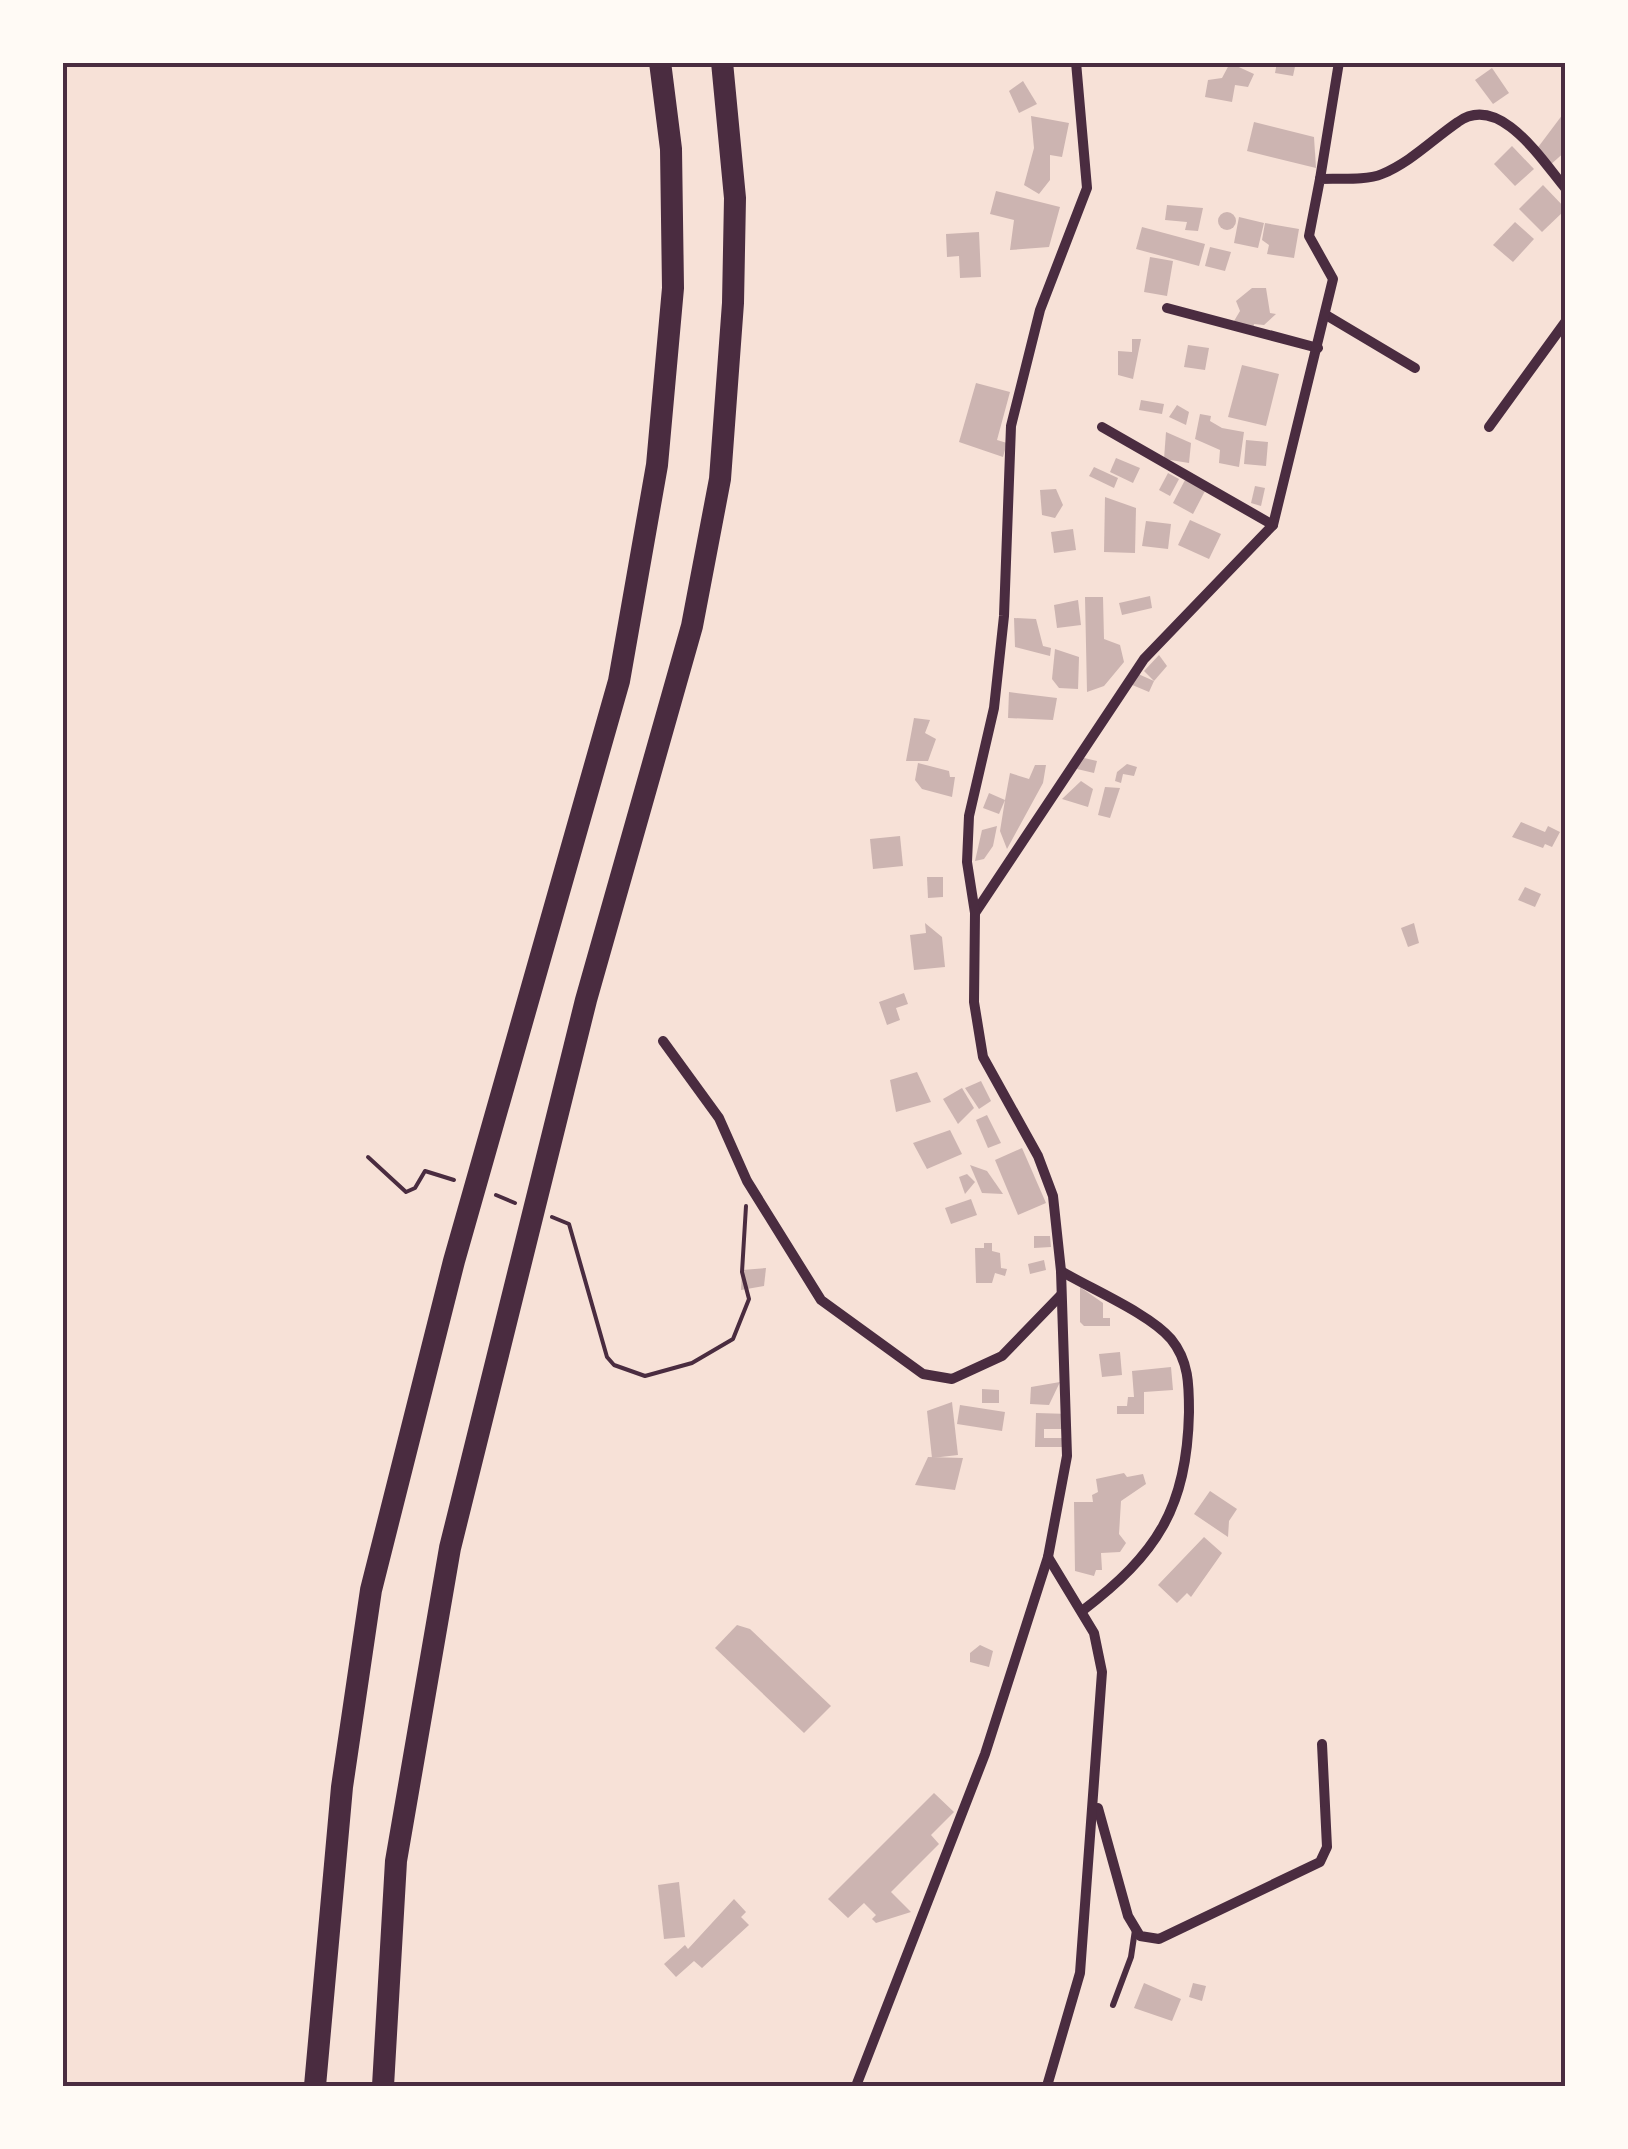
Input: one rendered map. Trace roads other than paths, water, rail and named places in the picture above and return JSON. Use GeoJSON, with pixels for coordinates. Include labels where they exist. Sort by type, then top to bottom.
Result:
{"type":"FeatureCollection","features":[{"type":"Feature","properties":{"kind":"highway"},"geometry":{"type":"LineString","coordinates":[[314,2086],[342,1787],[371,1590],[454,1261],[618,682],[657,466],[673,288],[670,149],[660,62]]}},
{"type":"Feature","properties":{"kind":"highway"},"geometry":{"type":"LineString","coordinates":[[383,2086],[396,1861],[450,1548],[586,1000],[692,626],[720,479],[733,303],[735,198],[722,62]]}},
{"type":"Feature","properties":{"kind":"street"},"geometry":{"type":"LineString","coordinates":[[856,2086],[985,1754],[1048,1556],[1067,1456],[1053,1196],[1038,1156],[984,1057],[974,1002],[975,913],[967,862],[970,816],[996,690],[1011,426],[1040,310],[1087,188],[1076,62]]}},
{"type":"Feature","properties":{"kind":"street"},"geometry":{"type":"LineString","coordinates":[[975,913],[1144,659],[1274,525],[1333,280],[1309,236],[1339,62]]}},
{"type":"Feature","properties":{"kind":"street"},"geometry":{"type":"LineString","coordinates":[[1320,179],[1379,176],[1411,158],[1463,118],[1495,116],[1521,136],[1566,189]]}},
{"type":"Feature","properties":{"kind":"street"},"geometry":{"type":"LineString","coordinates":[[1167,308],[1318,348]]}},
{"type":"Feature","properties":{"kind":"street"},"geometry":{"type":"LineString","coordinates":[[1326,315],[1415,368]]}},
{"type":"Feature","properties":{"kind":"street"},"geometry":{"type":"LineString","coordinates":[[1488,427],[1566,321]]}},
{"type":"Feature","properties":{"kind":"street"},"geometry":{"type":"LineString","coordinates":[[1102,427],[1274,525]]}},
{"type":"Feature","properties":{"kind":"street"},"geometry":{"type":"LineString","coordinates":[[663,1040],[718,1118],[747,1181],[821,1300],[924,1374],[952,1379],[1002,1356],[1060,1295]]}},
{"type":"Feature","properties":{"kind":"street"},"geometry":{"type":"LineString","coordinates":[[1060,1271],[1170,1338],[1187,1366],[1185,1468],[1162,1533],[1127,1577],[1082,1612]]}},
{"type":"Feature","properties":{"kind":"street"},"geometry":{"type":"LineString","coordinates":[[1047,2086],[1080,1973],[1096,1799],[1101,1656],[1082,1612],[1048,1556]]}},
{"type":"Feature","properties":{"kind":"street"},"geometry":{"type":"LineString","coordinates":[[1096,1799],[1135,1929],[1148,1940],[1159,1939],[1320,1862],[1327,1847],[1322,1744]]}},
{"type":"Feature","properties":{"kind":"lane"},"geometry":{"type":"LineString","coordinates":[[1113,2005],[1131,1957],[1135,1929]]}}]}
